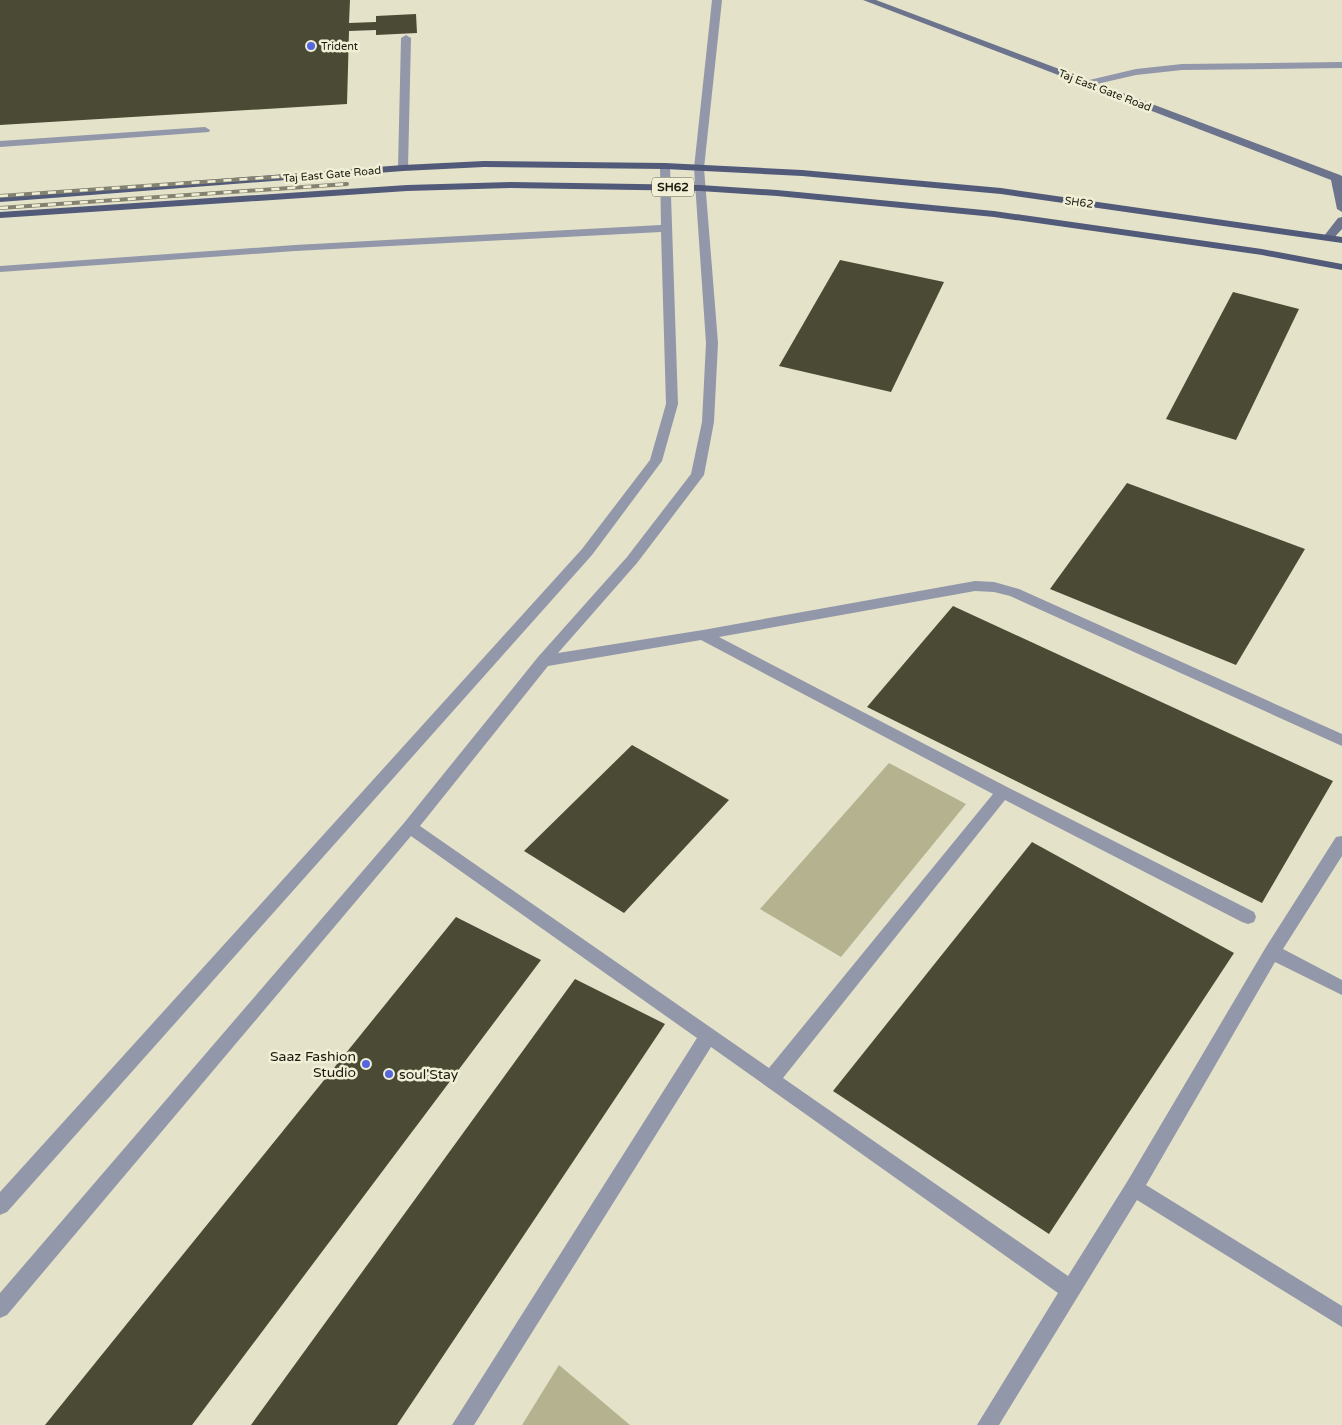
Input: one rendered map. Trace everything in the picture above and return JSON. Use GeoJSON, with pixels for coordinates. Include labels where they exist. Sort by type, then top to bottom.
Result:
{"type":"FeatureCollection","features":[{"type":"Feature","properties":{"kind":"main road","name":"Taj East Gate Road"},"geometry":{"type":"LineString","coordinates":[[868,0],[1339,178]]}},
{"type":"Feature","properties":{"kind":"main road","name":"Taj East Gate Road"},"geometry":{"type":"LineString","coordinates":[[0,199],[403,168],[493,164],[665,166]]}},
{"type":"Feature","properties":{"kind":"main road","name":"SH62"},"geometry":{"type":"LineString","coordinates":[[665,166],[793,173],[1001,191],[1342,240]]}},
{"type":"Feature","properties":{"kind":"main road"},"geometry":{"type":"LineString","coordinates":[[1339,178],[1342,209]]}},
{"type":"Feature","properties":{"kind":"main road","name":"SH62"},"geometry":{"type":"LineString","coordinates":[[0,215],[407,188],[511,185],[700,188],[786,194],[994,214],[1262,252],[1342,267]]}},
{"type":"Feature","properties":{"kind":"main road"},"geometry":{"type":"LineString","coordinates":[[1328,238],[1342,220]]}},
{"type":"Feature","properties":{"kind":"street"},"geometry":{"type":"LineString","coordinates":[[0,1308],[410,827],[543,661],[632,560],[697,476],[708,422],[712,343],[699,168],[717,0]]}},
{"type":"Feature","properties":{"kind":"street"},"geometry":{"type":"LineString","coordinates":[[403,168],[406,38]]}},
{"type":"Feature","properties":{"kind":"street"},"geometry":{"type":"LineString","coordinates":[[1088,83],[1136,72],[1182,66],[1342,65]]}},
{"type":"Feature","properties":{"kind":"street"},"geometry":{"type":"LineString","coordinates":[[0,144],[205,130]]}},
{"type":"Feature","properties":{"kind":"street"},"geometry":{"type":"LineString","coordinates":[[0,1206],[581,560],[656,461],[672,404],[665,166]]}},
{"type":"Feature","properties":{"kind":"street"},"geometry":{"type":"LineString","coordinates":[[0,269],[295,248],[668,228]]}},
{"type":"Feature","properties":{"kind":"street"},"geometry":{"type":"LineString","coordinates":[[543,661],[703,635],[975,586],[994,586],[1014,592],[1342,740]]}},
{"type":"Feature","properties":{"kind":"street"},"geometry":{"type":"LineString","coordinates":[[703,635],[1003,792],[1248,917]]}},
{"type":"Feature","properties":{"kind":"street"},"geometry":{"type":"LineString","coordinates":[[771,1080],[1003,792]]}},
{"type":"Feature","properties":{"kind":"street"},"geometry":{"type":"LineString","coordinates":[[410,827],[1071,1290]]}},
{"type":"Feature","properties":{"kind":"street"},"geometry":{"type":"LineString","coordinates":[[987,1425],[1134,1188],[1272,952],[1342,842]]}},
{"type":"Feature","properties":{"kind":"street"},"geometry":{"type":"LineString","coordinates":[[1272,952],[1342,988]]}},
{"type":"Feature","properties":{"kind":"street"},"geometry":{"type":"LineString","coordinates":[[462,1425],[708,1036]]}},
{"type":"Feature","properties":{"kind":"street"},"geometry":{"type":"LineString","coordinates":[[1134,1188],[1342,1317]]}},
{"type":"Feature","properties":{"kind":"shaded area"},"geometry":{"type":"Polygon","coordinates":[[[889,763],[966,804],[841,957],[760,909],[889,763]]]}},
{"type":"Feature","properties":{"kind":"shaded area"},"geometry":{"type":"Polygon","coordinates":[[[559,1365],[630,1425],[522,1425],[559,1365]]]}},
{"type":"Feature","properties":{"kind":"building","name":"Trident"},"geometry":{"type":"Polygon","coordinates":[[[0,0],[350,0],[349,23],[376,22],[376,16],[416,14],[417,33],[376,35],[376,30],[349,31],[347,104],[0,125],[0,0]]]}},
{"type":"Feature","properties":{"kind":"building"},"geometry":{"type":"Polygon","coordinates":[[[840,260],[944,282],[891,392],[779,366],[840,260]]]}},
{"type":"Feature","properties":{"kind":"building"},"geometry":{"type":"Polygon","coordinates":[[[1233,292],[1299,309],[1236,440],[1166,419],[1233,292]]]}},
{"type":"Feature","properties":{"kind":"building"},"geometry":{"type":"Polygon","coordinates":[[[1127,483],[1305,549],[1236,665],[1050,589],[1127,483]]]}},
{"type":"Feature","properties":{"kind":"building"},"geometry":{"type":"Polygon","coordinates":[[[953,606],[1333,781],[1262,903],[867,707],[953,606]]]}},
{"type":"Feature","properties":{"kind":"building"},"geometry":{"type":"Polygon","coordinates":[[[632,745],[729,800],[624,913],[524,851],[632,745]]]}},
{"type":"Feature","properties":{"kind":"building"},"geometry":{"type":"Polygon","coordinates":[[[1032,842],[1234,953],[1049,1234],[833,1091],[1032,842]]]}},
{"type":"Feature","properties":{"kind":"building"},"geometry":{"type":"Polygon","coordinates":[[[456,917],[541,960],[192,1425],[45,1425],[456,917]]]}},
{"type":"Feature","properties":{"kind":"building"},"geometry":{"type":"Polygon","coordinates":[[[575,979],[665,1024],[397,1425],[251,1425],[575,979]]]}},
{"type":"Feature","properties":{"kind":"railway"},"geometry":{"type":"LineString","coordinates":[[0,196],[348,172]]}},
{"type":"Feature","properties":{"kind":"railway"},"geometry":{"type":"LineString","coordinates":[[0,208],[347,184]]}},
{"type":"Feature","properties":{"kind":"place","name":"Trident"},"geometry":{"type":"Point","coordinates":[311,46]}},
{"type":"Feature","properties":{"kind":"place","name":"Saaz Fashion Studio"},"geometry":{"type":"Point","coordinates":[366,1064]}},
{"type":"Feature","properties":{"kind":"place","name":"soul'Stay"},"geometry":{"type":"Point","coordinates":[389,1074]}}]}
